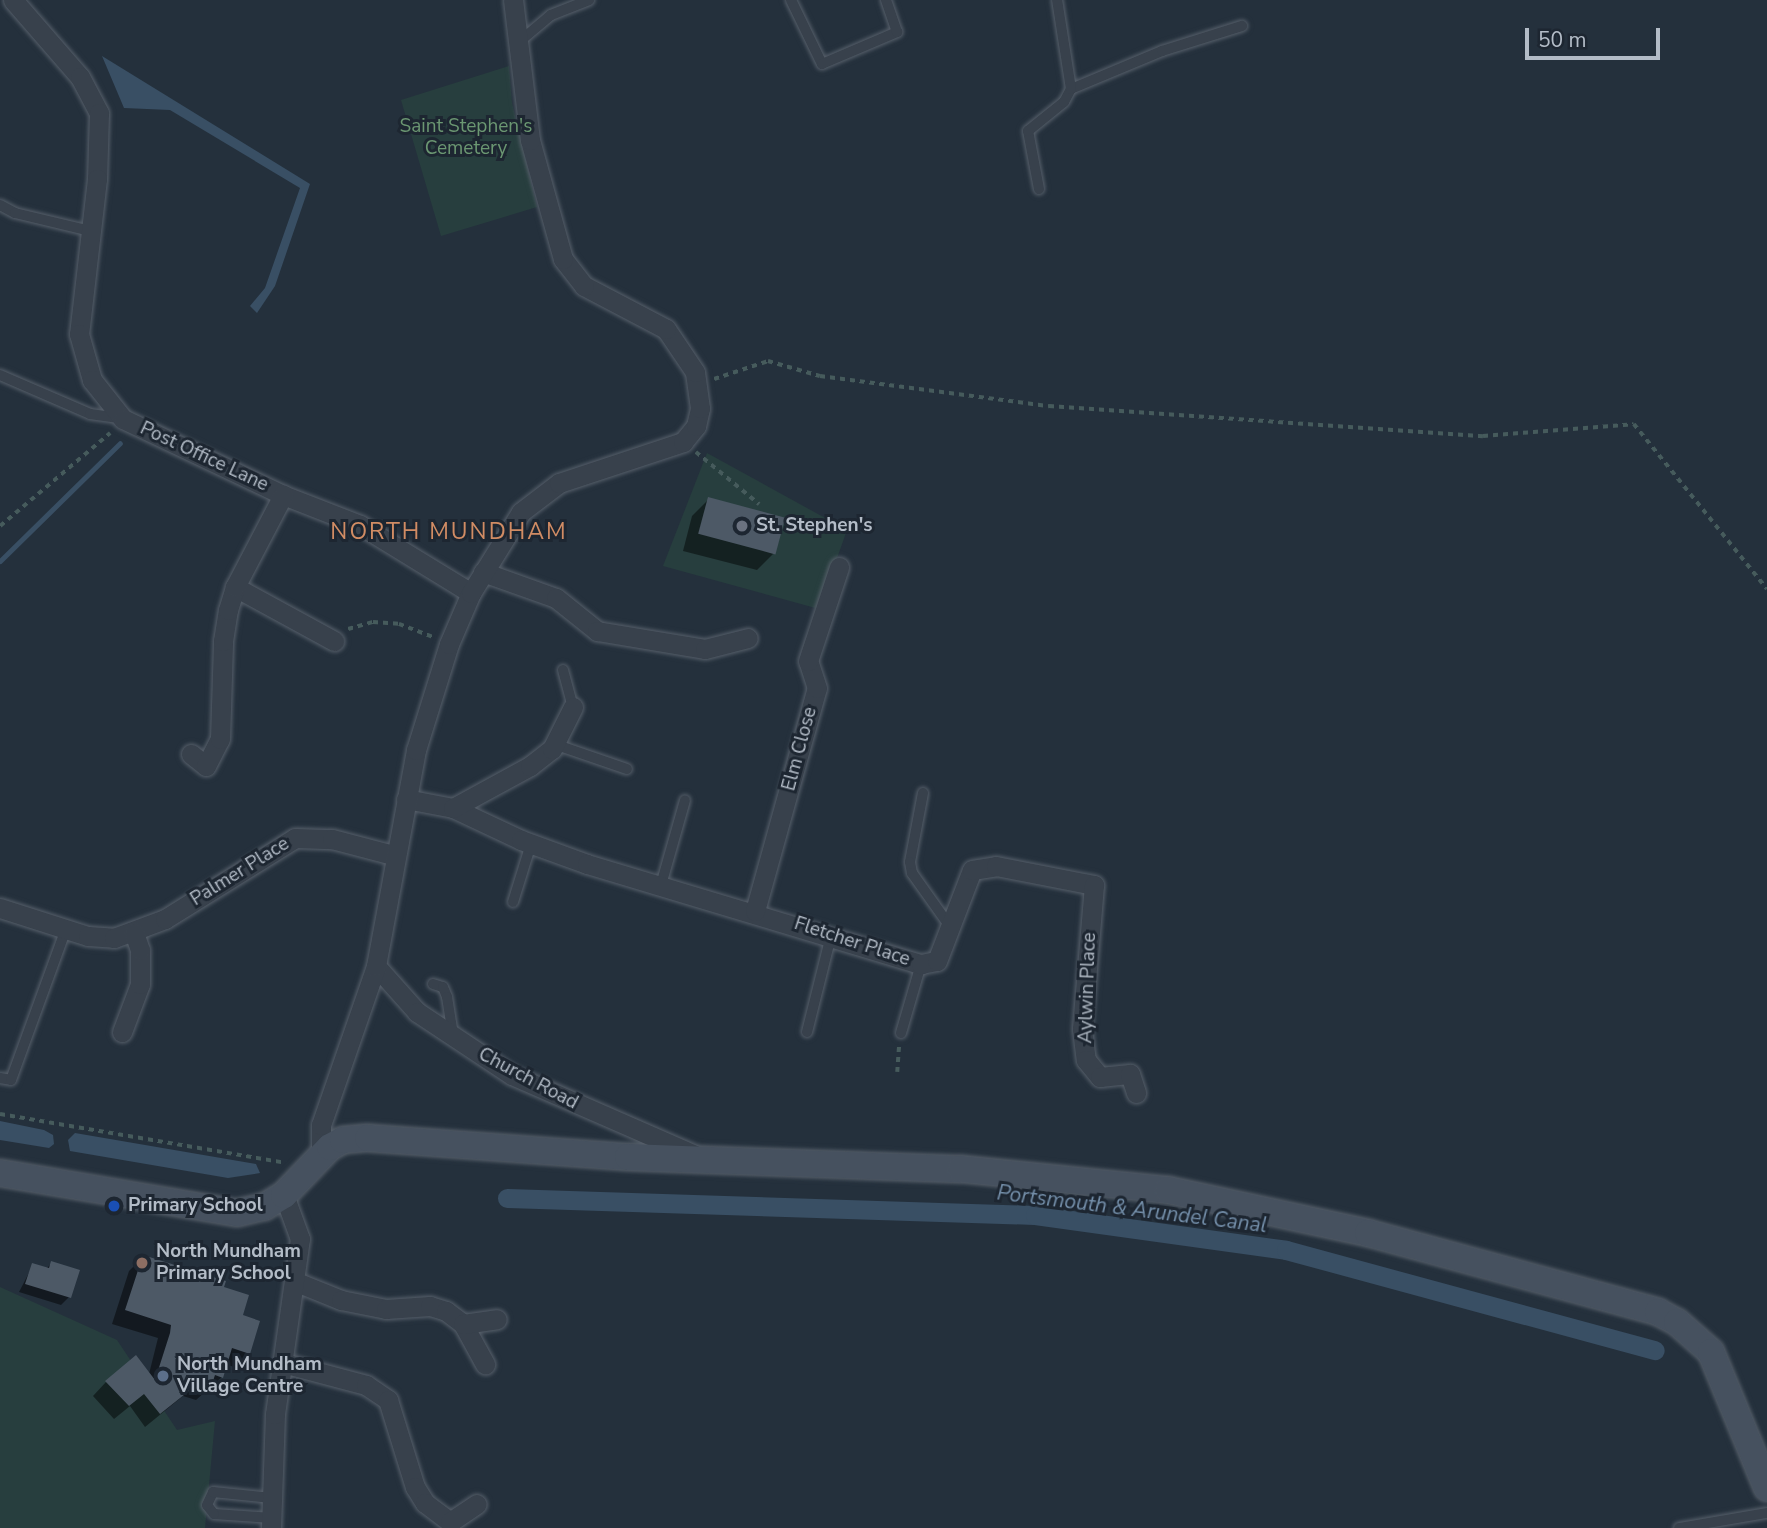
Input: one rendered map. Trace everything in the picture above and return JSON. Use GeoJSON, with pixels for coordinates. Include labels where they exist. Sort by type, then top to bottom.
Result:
{"type":"FeatureCollection","features":[{"type":"Feature","properties":{"kind":"main road"},"geometry":{"type":"LineString","coordinates":[[0,1172],[237,1213],[264,1207],[284,1195],[315,1162],[344,1140],[368,1138],[702,1158],[961,1169],[1168,1190],[1368,1233],[1623,1301],[1677,1322],[1711,1352],[1767,1488]]}},
{"type":"Feature","properties":{"kind":"street","name":"Post Office Lane"},"geometry":{"type":"LineString","coordinates":[[13,0],[80,77],[99,113],[79,334],[92,380],[123,419],[283,495],[360,525],[471,593]]}},
{"type":"Feature","properties":{"kind":"street"},"geometry":{"type":"LineString","coordinates":[[315,1162],[321,1125],[376,966],[393,855],[406,799],[449,644],[471,593],[521,512],[559,483],[684,442],[696,426],[699,385],[687,355],[666,330],[584,286],[563,259],[530,140],[513,0]]}},
{"type":"Feature","properties":{"kind":"street"},"geometry":{"type":"LineString","coordinates":[[191,754],[206,766],[220,739],[223,641],[235,587],[283,495]]}},
{"type":"Feature","properties":{"kind":"street","name":"Elm Close"},"geometry":{"type":"LineString","coordinates":[[755,911],[817,688],[808,661],[839,567]]}},
{"type":"Feature","properties":{"kind":"street"},"geometry":{"type":"LineString","coordinates":[[483,572],[556,598],[597,631],[705,649],[748,638]]}},
{"type":"Feature","properties":{"kind":"street"},"geometry":{"type":"LineString","coordinates":[[235,587],[334,641]]}},
{"type":"Feature","properties":{"kind":"street"},"geometry":{"type":"LineString","coordinates":[[453,808],[530,766],[554,744],[573,707]]}},
{"type":"Feature","properties":{"kind":"street","name":"Fletcher Place"},"geometry":{"type":"LineString","coordinates":[[406,799],[453,808],[531,844],[921,964],[937,961],[972,870],[996,866],[1094,885]]}},
{"type":"Feature","properties":{"kind":"street","name":"Palmer Place"},"geometry":{"type":"LineString","coordinates":[[0,908],[88,936],[134,933],[295,838],[332,839],[393,855]]}},
{"type":"Feature","properties":{"kind":"street","name":"Aylwin Place"},"geometry":{"type":"LineString","coordinates":[[1094,885],[1082,1029],[1086,1060],[1100,1077],[1130,1074],[1136,1093]]}},
{"type":"Feature","properties":{"kind":"street"},"geometry":{"type":"LineString","coordinates":[[122,1032],[140,984],[140,950],[134,933]]}},
{"type":"Feature","properties":{"kind":"street","name":"Church Road"},"geometry":{"type":"LineString","coordinates":[[376,966],[417,1012],[454,1038],[559,1098],[702,1158]]}},
{"type":"Feature","properties":{"kind":"street"},"geometry":{"type":"LineString","coordinates":[[271,1523],[275,1414],[300,1239],[284,1195]]}},
{"type":"Feature","properties":{"kind":"street"},"geometry":{"type":"LineString","coordinates":[[294,1281],[341,1300],[386,1309],[430,1306],[446,1311],[463,1324],[485,1364]]}},
{"type":"Feature","properties":{"kind":"street"},"geometry":{"type":"LineString","coordinates":[[463,1324],[497,1319]]}},
{"type":"Feature","properties":{"kind":"street"},"geometry":{"type":"LineString","coordinates":[[283,1363],[366,1385],[388,1400],[415,1487],[425,1503],[451,1525],[477,1504]]}},
{"type":"Feature","properties":{"kind":"lane"},"geometry":{"type":"LineString","coordinates":[[519,42],[551,15],[589,0]]}},
{"type":"Feature","properties":{"kind":"lane"},"geometry":{"type":"LineString","coordinates":[[790,0],[822,64],[897,32],[886,0]]}},
{"type":"Feature","properties":{"kind":"lane"},"geometry":{"type":"LineString","coordinates":[[1039,189],[1028,131],[1064,102],[1071,89],[1057,0]]}},
{"type":"Feature","properties":{"kind":"lane"},"geometry":{"type":"LineString","coordinates":[[1071,89],[1162,51],[1241,26]]}},
{"type":"Feature","properties":{"kind":"lane"},"geometry":{"type":"LineString","coordinates":[[0,205],[15,213],[90,231]]}},
{"type":"Feature","properties":{"kind":"lane"},"geometry":{"type":"LineString","coordinates":[[0,375],[90,414],[123,419]]}},
{"type":"Feature","properties":{"kind":"lane"},"geometry":{"type":"LineString","coordinates":[[564,670],[573,707]]}},
{"type":"Feature","properties":{"kind":"lane"},"geometry":{"type":"LineString","coordinates":[[554,744],[627,769]]}},
{"type":"Feature","properties":{"kind":"lane"},"geometry":{"type":"LineString","coordinates":[[923,793],[910,862],[912,873],[949,925]]}},
{"type":"Feature","properties":{"kind":"lane"},"geometry":{"type":"LineString","coordinates":[[661,885],[685,800]]}},
{"type":"Feature","properties":{"kind":"lane"},"geometry":{"type":"LineString","coordinates":[[513,902],[531,844]]}},
{"type":"Feature","properties":{"kind":"lane"},"geometry":{"type":"LineString","coordinates":[[0,1078],[11,1080],[66,929]]}},
{"type":"Feature","properties":{"kind":"lane"},"geometry":{"type":"LineString","coordinates":[[807,1032],[831,936]]}},
{"type":"Feature","properties":{"kind":"lane"},"geometry":{"type":"LineString","coordinates":[[901,1033],[921,964]]}},
{"type":"Feature","properties":{"kind":"lane"},"geometry":{"type":"LineString","coordinates":[[433,984],[443,987],[447,997],[454,1038]]}},
{"type":"Feature","properties":{"kind":"lane"},"geometry":{"type":"LineString","coordinates":[[271,1523],[214,1514],[207,1505],[213,1492],[272,1498]]}},
{"type":"Feature","properties":{"kind":"lane"},"geometry":{"type":"LineString","coordinates":[[1679,1528],[1767,1513]]}},
{"type":"Feature","properties":{"kind":"path"},"geometry":{"type":"LineString","coordinates":[[699,385],[768,361],[820,376],[1062,407],[1483,436],[1634,424],[1767,589]]}},
{"type":"Feature","properties":{"kind":"path"},"geometry":{"type":"LineString","coordinates":[[0,526],[123,419]]}},
{"type":"Feature","properties":{"kind":"path"},"geometry":{"type":"LineString","coordinates":[[684,442],[758,504]]}},
{"type":"Feature","properties":{"kind":"path"},"geometry":{"type":"LineString","coordinates":[[334,641],[344,630],[373,622],[399,624],[449,644]]}},
{"type":"Feature","properties":{"kind":"path"},"geometry":{"type":"LineString","coordinates":[[897,1072],[901,1033]]}},
{"type":"Feature","properties":{"kind":"path"},"geometry":{"type":"LineString","coordinates":[[0,1114],[315,1162]]}},
{"type":"Feature","properties":{"kind":"green space","name":"Saint Stephen's Cemetery"},"geometry":{"type":"Polygon","coordinates":[[[509,66],[512,103],[537,207],[441,236],[401,100],[509,66]]]}},
{"type":"Feature","properties":{"kind":"green space"},"geometry":{"type":"Polygon","coordinates":[[[707,453],[847,530],[819,609],[663,566],[707,453]]]}},
{"type":"Feature","properties":{"kind":"green space"},"geometry":{"type":"Polygon","coordinates":[[[0,1287],[117,1340],[177,1430],[215,1421],[205,1528],[0,1528],[0,1287]]]}},
{"type":"Feature","properties":{"kind":"water"},"geometry":{"type":"Polygon","coordinates":[[[102,56],[310,184],[275,286],[257,313],[250,306],[265,288],[300,188],[170,110],[124,108],[102,56]]]}},
{"type":"Feature","properties":{"kind":"water"},"geometry":{"type":"Polygon","coordinates":[[[0,1121],[44,1130],[53,1135],[54,1144],[49,1148],[0,1140],[0,1121]]]}},
{"type":"Feature","properties":{"kind":"water"},"geometry":{"type":"Polygon","coordinates":[[[75,1133],[256,1164],[260,1173],[228,1178],[70,1151],[68,1140],[75,1133]]]}},
{"type":"Feature","properties":{"kind":"building","name":"St. Stephen's"},"geometry":{"type":"Polygon","coordinates":[[[708,497],[785,518],[775,554],[698,534],[708,497]]]}},
{"type":"Feature","properties":{"kind":"building"},"geometry":{"type":"Polygon","coordinates":[[[143,1255],[226,1281],[224,1287],[249,1295],[243,1315],[260,1321],[250,1354],[232,1348],[223,1378],[215,1375],[211,1387],[199,1383],[160,1414],[144,1394],[129,1406],[105,1381],[136,1355],[155,1380],[170,1333],[171,1325],[125,1310],[143,1255]]]}},
{"type":"Feature","properties":{"kind":"building"},"geometry":{"type":"Polygon","coordinates":[[[51,1261],[80,1270],[71,1298],[25,1284],[32,1263],[49,1268],[51,1261]]]}},
{"type":"Feature","properties":{"kind":"waterway"},"geometry":{"type":"LineString","coordinates":[[0,561],[120,443]]}},
{"type":"Feature","properties":{"kind":"waterway","name":"Portsmouth & Arundel Canal"},"geometry":{"type":"LineString","coordinates":[[507,1198],[1035,1215],[1286,1250],[1655,1350]]}},
{"type":"Feature","properties":{"kind":"place","name":"St. Stephen's"},"geometry":{"type":"Point","coordinates":[742,526]}},
{"type":"Feature","properties":{"kind":"place","name":"Primary School"},"geometry":{"type":"Point","coordinates":[114,1206]}},
{"type":"Feature","properties":{"kind":"place","name":"North Mundham Primary School"},"geometry":{"type":"Point","coordinates":[142,1263]}},
{"type":"Feature","properties":{"kind":"place","name":"North Mundham Village Centre"},"geometry":{"type":"Point","coordinates":[163,1376]}},
{"type":"Feature","properties":{"kind":"district","name":"NORTH MUNDHAM"},"geometry":{"type":"Point","coordinates":[449,532]}}]}
